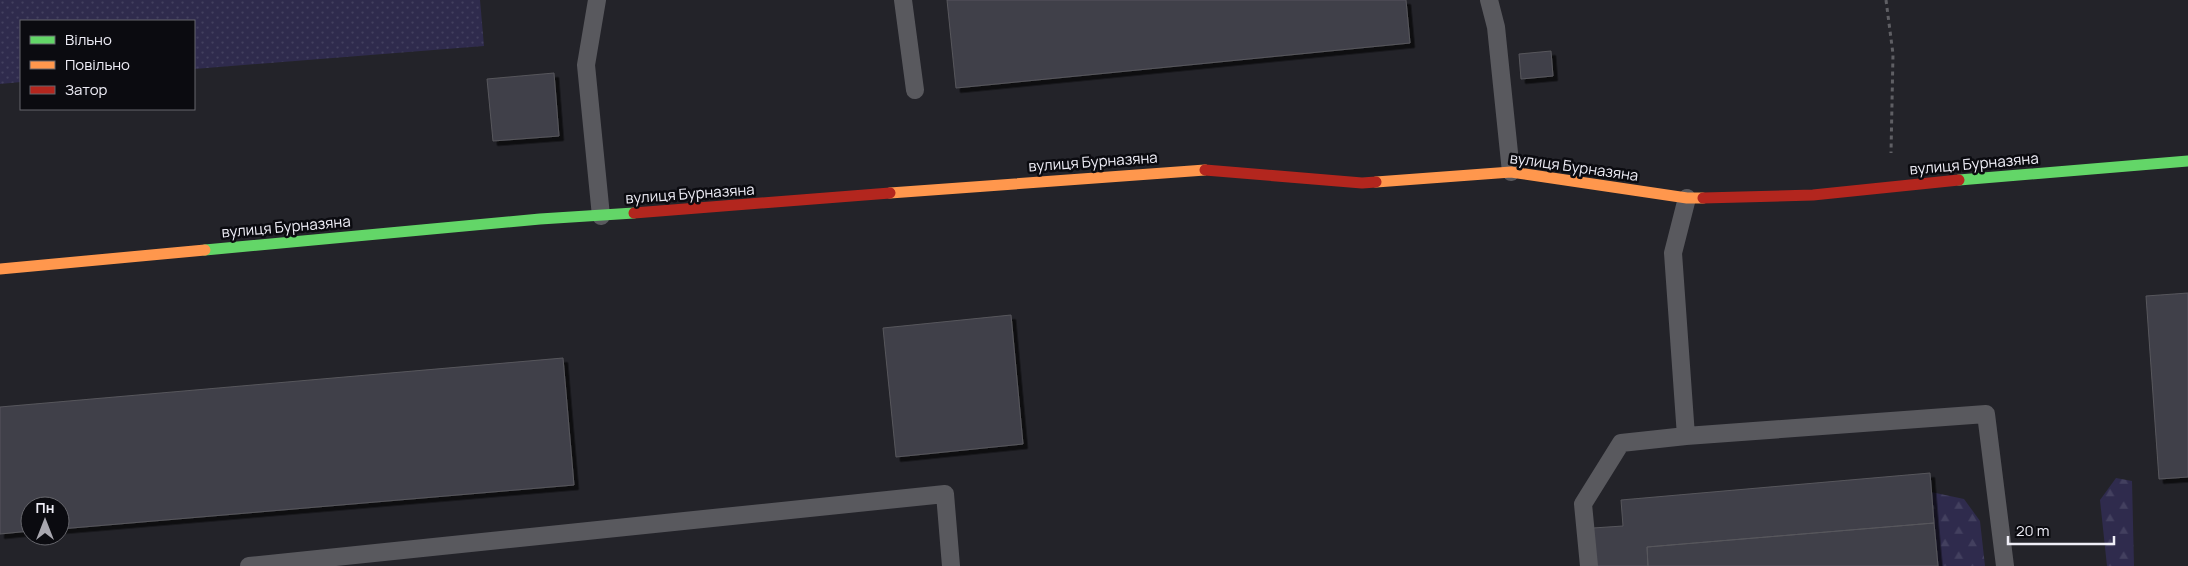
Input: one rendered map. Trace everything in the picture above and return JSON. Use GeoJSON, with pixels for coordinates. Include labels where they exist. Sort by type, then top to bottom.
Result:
{"type":"FeatureCollection","features":[{"type":"Feature","properties":{"kind":"street","name":"вулиця Бурназяна"},"geometry":{"type":"LineString","coordinates":[[0,269],[540,219],[602,216],[1197,169],[1362,183],[1512,172],[1687,198],[1813,195],[1890,186],[2188,162]]}},
{"type":"Feature","properties":{"kind":"lane"},"geometry":{"type":"LineString","coordinates":[[597,0],[586,65],[602,216]]}},
{"type":"Feature","properties":{"kind":"lane"},"geometry":{"type":"LineString","coordinates":[[903,0],[915,90]]}},
{"type":"Feature","properties":{"kind":"lane"},"geometry":{"type":"LineString","coordinates":[[1489,0],[1496,26],[1512,172]]}},
{"type":"Feature","properties":{"kind":"lane"},"geometry":{"type":"LineString","coordinates":[[1686,436],[1673,253],[1687,198]]}},
{"type":"Feature","properties":{"kind":"lane"},"geometry":{"type":"LineString","coordinates":[[1589,566],[1583,504],[1621,443],[1686,436],[1986,414],[2005,566]]}},
{"type":"Feature","properties":{"kind":"lane"},"geometry":{"type":"LineString","coordinates":[[249,566],[945,494],[951,566]]}},
{"type":"Feature","properties":{"kind":"path"},"geometry":{"type":"LineString","coordinates":[[1886,0],[1893,54],[1890,186]]}},
{"type":"Feature","properties":{"kind":"green space"},"geometry":{"type":"Polygon","coordinates":[[[0,0],[480,0],[484,46],[195,69],[195,20],[20,20],[20,82],[0,84],[0,0]]]}},
{"type":"Feature","properties":{"kind":"green space"},"geometry":{"type":"Polygon","coordinates":[[[2116,478],[2132,481],[2134,566],[2107,566],[2100,500],[2116,478]]]}},
{"type":"Feature","properties":{"kind":"green space"},"geometry":{"type":"Polygon","coordinates":[[[1931,492],[1964,499],[1980,521],[1985,566],[1938,566],[1931,492]]]}},
{"type":"Feature","properties":{"kind":"building"},"geometry":{"type":"Polygon","coordinates":[[[947,0],[1406,0],[1410,43],[956,88],[947,0]]]}},
{"type":"Feature","properties":{"kind":"building"},"geometry":{"type":"Polygon","coordinates":[[[1551,51],[1553,76],[1521,79],[1519,54],[1551,51]]]}},
{"type":"Feature","properties":{"kind":"building"},"geometry":{"type":"Polygon","coordinates":[[[554,73],[559,136],[493,141],[487,79],[554,73]]]}},
{"type":"Feature","properties":{"kind":"building"},"geometry":{"type":"Polygon","coordinates":[[[2188,293],[2188,477],[2159,479],[2146,296],[2188,293]]]}},
{"type":"Feature","properties":{"kind":"building"},"geometry":{"type":"Polygon","coordinates":[[[1011,315],[1023,444],[896,457],[883,328],[1011,315]]]}},
{"type":"Feature","properties":{"kind":"building"},"geometry":{"type":"Polygon","coordinates":[[[563,358],[574,485],[70,528],[70,496],[20,496],[20,532],[0,534],[0,407],[563,358]]]}},
{"type":"Feature","properties":{"kind":"building"},"geometry":{"type":"Polygon","coordinates":[[[1930,473],[1934,523],[1647,547],[1648,566],[1596,566],[1593,528],[1623,526],[1621,500],[1930,473]]]}},
{"type":"Feature","properties":{"kind":"building"},"geometry":{"type":"Polygon","coordinates":[[[1934,523],[1938,566],[1648,566],[1647,547],[1934,523]]]}},
{"type":"Feature","properties":{"kind":"traffic: fast"},"geometry":{"type":"LineString","coordinates":[[1959,180],[2188,161]]}},
{"type":"Feature","properties":{"kind":"traffic: fast"},"geometry":{"type":"LineString","coordinates":[[205,250],[540,219],[634,213]]}},
{"type":"Feature","properties":{"kind":"traffic: slow"},"geometry":{"type":"LineString","coordinates":[[890,193],[1205,170]]}},
{"type":"Feature","properties":{"kind":"traffic: slow"},"geometry":{"type":"LineString","coordinates":[[1376,182],[1511,172],[1687,198],[1703,198]]}},
{"type":"Feature","properties":{"kind":"traffic: slow"},"geometry":{"type":"LineString","coordinates":[[0,269],[205,250]]}},
{"type":"Feature","properties":{"kind":"traffic: jam"},"geometry":{"type":"LineString","coordinates":[[1205,170],[1362,183],[1376,182]]}},
{"type":"Feature","properties":{"kind":"traffic: jam"},"geometry":{"type":"LineString","coordinates":[[1703,198],[1813,195],[1959,180]]}},
{"type":"Feature","properties":{"kind":"traffic: jam"},"geometry":{"type":"LineString","coordinates":[[634,213],[890,193]]}}]}
